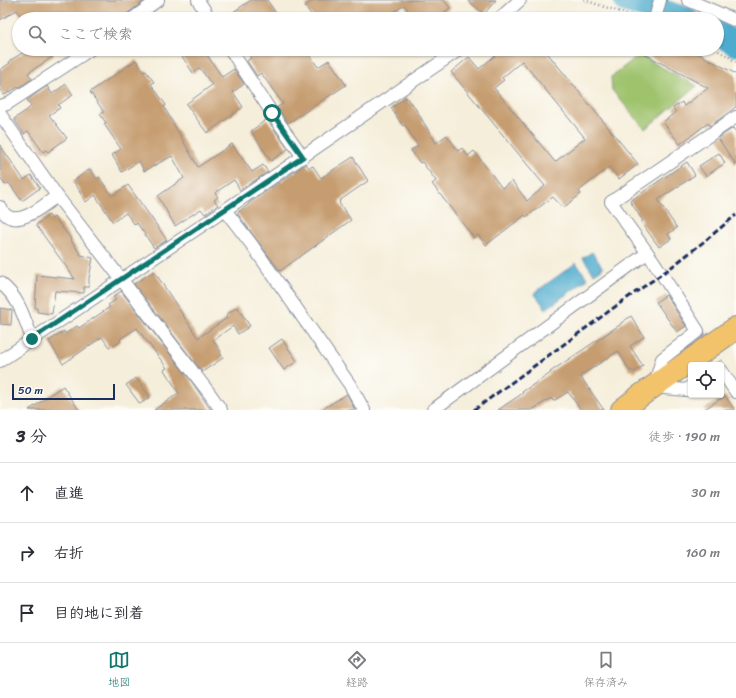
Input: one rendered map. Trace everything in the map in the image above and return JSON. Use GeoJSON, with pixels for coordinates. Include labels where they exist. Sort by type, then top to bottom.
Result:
{"type":"FeatureCollection","features":[{"type":"Feature","properties":{"kind":"highway"},"geometry":{"type":"LineString","coordinates":[[622,410],[736,328]]}},
{"type":"Feature","properties":{"kind":"street"},"geometry":{"type":"LineString","coordinates":[[142,12],[158,0]]}},
{"type":"Feature","properties":{"kind":"street"},"geometry":{"type":"LineString","coordinates":[[198,0],[206,12]]}},
{"type":"Feature","properties":{"kind":"street"},"geometry":{"type":"LineString","coordinates":[[507,12],[520,0]]}},
{"type":"Feature","properties":{"kind":"street"},"geometry":{"type":"LineString","coordinates":[[656,12],[660,0]]}},
{"type":"Feature","properties":{"kind":"street"},"geometry":{"type":"LineString","coordinates":[[688,0],[716,12]]}},
{"type":"Feature","properties":{"kind":"street"},"geometry":{"type":"LineString","coordinates":[[724,16],[736,21]]}},
{"type":"Feature","properties":{"kind":"street"},"geometry":{"type":"LineString","coordinates":[[0,106],[7,104],[80,56]]}},
{"type":"Feature","properties":{"kind":"street"},"geometry":{"type":"LineString","coordinates":[[235,56],[303,157]]}},
{"type":"Feature","properties":{"kind":"street"},"geometry":{"type":"LineString","coordinates":[[0,361],[122,280],[450,56]]}},
{"type":"Feature","properties":{"kind":"street"},"geometry":{"type":"LineString","coordinates":[[0,114],[58,196],[221,410]]}},
{"type":"Feature","properties":{"kind":"street"},"geometry":{"type":"LineString","coordinates":[[688,389],[686,390],[654,387],[662,359],[698,331],[666,280],[611,202],[736,117]]}},
{"type":"Feature","properties":{"kind":"street"},"geometry":{"type":"LineString","coordinates":[[0,207],[5,214],[10,217],[23,218],[58,196]]}},
{"type":"Feature","properties":{"kind":"street"},"geometry":{"type":"LineString","coordinates":[[225,210],[252,245],[350,385],[364,410]]}},
{"type":"Feature","properties":{"kind":"street"},"geometry":{"type":"LineString","coordinates":[[433,410],[647,252]]}},
{"type":"Feature","properties":{"kind":"street"},"geometry":{"type":"LineString","coordinates":[[0,283],[12,294],[18,304],[32,339]]}},
{"type":"Feature","properties":{"kind":"street"},"geometry":{"type":"LineString","coordinates":[[724,374],[736,392]]}},
{"type":"Feature","properties":{"kind":"path"},"geometry":{"type":"LineString","coordinates":[[584,0],[621,12]]}},
{"type":"Feature","properties":{"kind":"path"},"geometry":{"type":"LineString","coordinates":[[724,53],[736,62]]}},
{"type":"Feature","properties":{"kind":"green space"},"geometry":{"type":"Polygon","coordinates":[[[638,56],[641,56],[697,86],[645,129],[612,90],[611,77],[638,56]]]}},
{"type":"Feature","properties":{"kind":"water"},"geometry":{"type":"Polygon","coordinates":[[[592,252],[603,268],[594,274],[583,258],[592,252]]]}},
{"type":"Feature","properties":{"kind":"water"},"geometry":{"type":"Polygon","coordinates":[[[576,263],[588,279],[546,309],[534,293],[576,263]]]}},
{"type":"Feature","properties":{"kind":"building"},"geometry":{"type":"Polygon","coordinates":[[[0,0],[144,0],[129,12],[18,12],[17,10],[0,20],[0,0]]]}},
{"type":"Feature","properties":{"kind":"building"},"geometry":{"type":"Polygon","coordinates":[[[251,0],[267,0],[275,12],[233,12],[251,0]]]}},
{"type":"Feature","properties":{"kind":"building"},"geometry":{"type":"Polygon","coordinates":[[[314,0],[444,0],[450,8],[445,12],[410,12],[404,5],[394,12],[309,12],[305,6],[314,0]]]}},
{"type":"Feature","properties":{"kind":"building"},"geometry":{"type":"Polygon","coordinates":[[[467,0],[496,0],[486,12],[482,12],[467,0]]]}},
{"type":"Feature","properties":{"kind":"building"},"geometry":{"type":"Polygon","coordinates":[[[17,56],[54,56],[28,73],[32,79],[4,95],[0,90],[0,70],[10,63],[9,61],[17,56]]]}},
{"type":"Feature","properties":{"kind":"building"},"geometry":{"type":"Polygon","coordinates":[[[182,56],[208,56],[222,77],[234,69],[244,84],[233,92],[243,107],[207,133],[186,104],[212,85],[200,68],[193,73],[182,56]]]}},
{"type":"Feature","properties":{"kind":"building"},"geometry":{"type":"Polygon","coordinates":[[[250,56],[310,56],[318,67],[329,60],[346,85],[288,123],[277,107],[283,104],[261,73],[257,76],[247,61],[251,58],[250,56]]]}},
{"type":"Feature","properties":{"kind":"building"},"geometry":{"type":"Polygon","coordinates":[[[495,56],[550,56],[638,164],[619,179],[609,167],[579,191],[581,194],[563,208],[553,197],[526,217],[525,215],[486,245],[478,235],[474,238],[432,184],[436,181],[411,150],[418,146],[405,125],[403,126],[391,108],[406,97],[411,104],[412,103],[436,143],[447,135],[458,151],[462,148],[468,156],[474,151],[502,188],[512,181],[527,201],[545,186],[451,72],[469,57],[479,69],[495,56]],[[522,61],[502,78],[504,80],[494,88],[555,162],[585,138],[522,61]]]}},
{"type":"Feature","properties":{"kind":"building"},"geometry":{"type":"Polygon","coordinates":[[[648,56],[703,56],[736,74],[736,107],[710,126],[708,123],[680,144],[663,122],[676,112],[673,108],[682,102],[684,106],[708,88],[648,56]]]}},
{"type":"Feature","properties":{"kind":"building"},"geometry":{"type":"Polygon","coordinates":[[[136,60],[144,72],[146,71],[154,82],[151,84],[166,105],[164,107],[198,167],[232,144],[252,172],[263,165],[268,172],[240,190],[234,180],[215,193],[218,197],[214,200],[218,205],[205,214],[201,209],[175,226],[158,196],[184,178],[172,156],[144,171],[139,161],[122,172],[112,155],[121,149],[104,124],[106,123],[100,114],[104,112],[90,92],[136,60]]]}},
{"type":"Feature","properties":{"kind":"building"},"geometry":{"type":"Polygon","coordinates":[[[66,84],[73,95],[58,105],[60,108],[49,115],[67,138],[48,152],[46,150],[43,152],[28,131],[24,134],[14,119],[31,106],[27,100],[47,86],[52,94],[66,84]]]}},
{"type":"Feature","properties":{"kind":"building"},"geometry":{"type":"Polygon","coordinates":[[[267,119],[288,149],[271,161],[251,131],[267,119]]]}},
{"type":"Feature","properties":{"kind":"building"},"geometry":{"type":"Polygon","coordinates":[[[733,128],[736,132],[736,165],[718,138],[733,128]]]}},
{"type":"Feature","properties":{"kind":"building"},"geometry":{"type":"Polygon","coordinates":[[[0,145],[24,180],[31,175],[40,188],[22,201],[9,183],[5,185],[0,177],[0,145]]]}},
{"type":"Feature","properties":{"kind":"building"},"geometry":{"type":"Polygon","coordinates":[[[719,153],[725,163],[706,176],[699,166],[719,153]]]}},
{"type":"Feature","properties":{"kind":"building"},"geometry":{"type":"Polygon","coordinates":[[[353,157],[368,181],[339,201],[351,220],[280,271],[237,213],[249,203],[306,164],[309,168],[313,166],[321,178],[353,157]]]}},
{"type":"Feature","properties":{"kind":"building"},"geometry":{"type":"Polygon","coordinates":[[[687,162],[695,175],[658,200],[677,228],[668,234],[671,239],[659,247],[641,222],[643,221],[630,201],[687,162]]]}},
{"type":"Feature","properties":{"kind":"building"},"geometry":{"type":"Polygon","coordinates":[[[90,169],[97,179],[99,177],[112,196],[128,185],[167,240],[154,248],[137,223],[135,225],[126,213],[113,222],[95,195],[86,202],[73,181],[90,169]]]}},
{"type":"Feature","properties":{"kind":"building"},"geometry":{"type":"Polygon","coordinates":[[[49,215],[52,219],[54,217],[81,255],[93,258],[89,278],[89,287],[84,287],[84,293],[55,291],[52,314],[37,312],[37,308],[35,308],[37,275],[75,279],[36,225],[49,215]]]}},
{"type":"Feature","properties":{"kind":"building"},"geometry":{"type":"Polygon","coordinates":[[[154,271],[198,338],[227,318],[226,315],[237,307],[250,326],[238,334],[233,326],[213,340],[223,358],[202,372],[134,284],[154,271]]]}},
{"type":"Feature","properties":{"kind":"building"},"geometry":{"type":"Polygon","coordinates":[[[121,291],[192,382],[211,410],[154,410],[179,393],[164,370],[167,368],[137,328],[120,339],[121,341],[112,347],[109,347],[102,337],[63,364],[49,341],[64,331],[65,334],[77,326],[79,328],[110,307],[108,305],[116,300],[113,297],[121,291]]]}},
{"type":"Feature","properties":{"kind":"building"},"geometry":{"type":"Polygon","coordinates":[[[666,295],[686,326],[677,332],[656,302],[666,295]]]}},
{"type":"Feature","properties":{"kind":"building"},"geometry":{"type":"Polygon","coordinates":[[[0,308],[12,310],[11,325],[0,324],[0,308]]]}},
{"type":"Feature","properties":{"kind":"building"},"geometry":{"type":"Polygon","coordinates":[[[631,316],[644,337],[630,346],[643,366],[634,372],[632,370],[630,371],[618,351],[580,376],[604,410],[581,410],[568,392],[553,401],[551,398],[532,410],[498,410],[551,373],[550,372],[631,316]]]}},
{"type":"Feature","properties":{"kind":"building"},"geometry":{"type":"Polygon","coordinates":[[[282,339],[297,361],[284,370],[269,348],[282,339]]]}},
{"type":"Feature","properties":{"kind":"building"},"geometry":{"type":"Polygon","coordinates":[[[136,378],[150,397],[140,404],[126,385],[136,378]]]}},
{"type":"Feature","properties":{"kind":"building"},"geometry":{"type":"Polygon","coordinates":[[[63,386],[79,410],[29,410],[48,396],[63,386]]]}},
{"type":"Feature","properties":{"kind":"building"},"geometry":{"type":"Polygon","coordinates":[[[347,394],[355,410],[321,410],[347,394]]]}},
{"type":"Feature","properties":{"kind":"building"},"geometry":{"type":"Polygon","coordinates":[[[724,397],[735,410],[703,410],[724,398],[724,397]]]}},
{"type":"Feature","properties":{"kind":"waterway"},"geometry":{"type":"LineString","coordinates":[[626,0],[664,12]]}},
{"type":"Feature","properties":{"kind":"waterway"},"geometry":{"type":"LineString","coordinates":[[724,37],[736,44]]}},
{"type":"Feature","properties":{"kind":"tunnel"},"geometry":{"type":"LineString","coordinates":[[698,331],[716,362]]}},
{"type":"Feature","properties":{"kind":"railway"},"geometry":{"type":"LineString","coordinates":[[474,410],[669,269],[736,215]]}},
{"type":"Feature","properties":{"kind":"route"},"geometry":{"type":"LineString","coordinates":[[32,339],[303,157],[272,113]]}}]}
